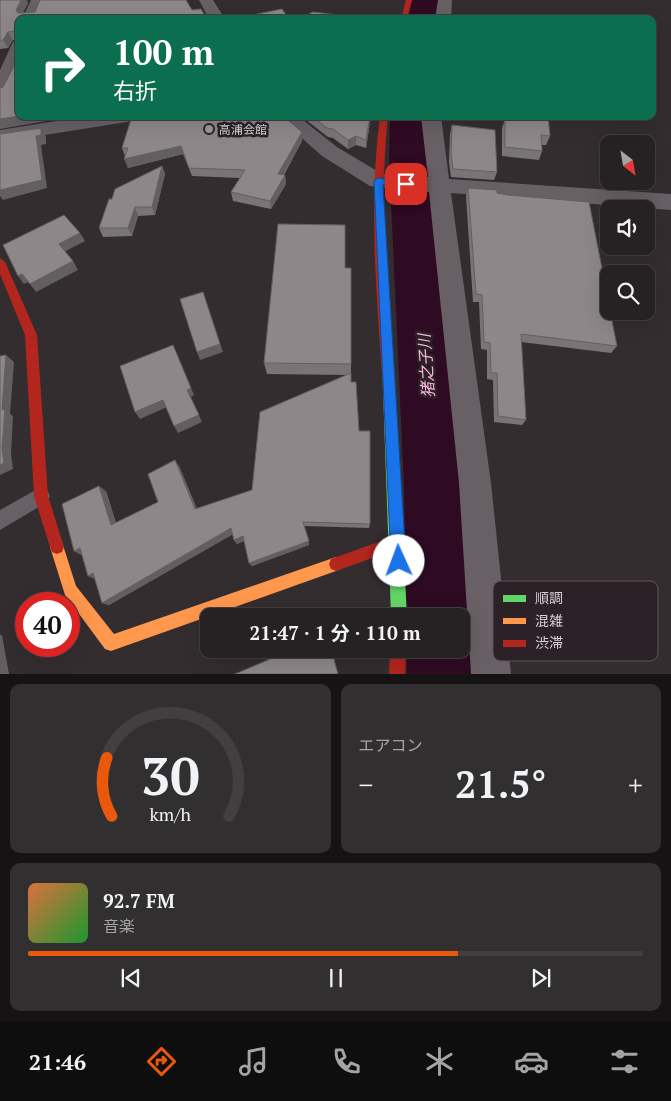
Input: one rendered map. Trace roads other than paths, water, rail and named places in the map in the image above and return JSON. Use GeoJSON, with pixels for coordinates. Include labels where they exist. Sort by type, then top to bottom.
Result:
{"type":"FeatureCollection","features":[{"type":"Feature","properties":{"kind":"street"},"geometry":{"type":"LineString","coordinates":[[32,15],[38,0]]}},
{"type":"Feature","properties":{"kind":"street"},"geometry":{"type":"LineString","coordinates":[[206,0],[215,15]]}},
{"type":"Feature","properties":{"kind":"street"},"geometry":{"type":"LineString","coordinates":[[405,15],[409,0]]}},
{"type":"Feature","properties":{"kind":"street"},"geometry":{"type":"LineString","coordinates":[[443,15],[445,0]]}},
{"type":"Feature","properties":{"kind":"street"},"geometry":{"type":"LineString","coordinates":[[0,91],[15,55]]}},
{"type":"Feature","properties":{"kind":"street"},"geometry":{"type":"LineString","coordinates":[[0,136],[102,120]]}},
{"type":"Feature","properties":{"kind":"street"},"geometry":{"type":"LineString","coordinates":[[291,120],[333,155],[355,170],[385,182],[671,202]]}},
{"type":"Feature","properties":{"kind":"street"},"geometry":{"type":"LineString","coordinates":[[383,120],[381,134],[385,182],[399,608]]}},
{"type":"Feature","properties":{"kind":"street"},"geometry":{"type":"LineString","coordinates":[[431,120],[437,186],[479,522],[491,674]]}},
{"type":"Feature","properties":{"kind":"street"},"geometry":{"type":"LineString","coordinates":[[0,262],[31,335],[41,496],[70,590],[111,643],[398,542]]}},
{"type":"Feature","properties":{"kind":"street"},"geometry":{"type":"LineString","coordinates":[[397,674],[398,658]]}},
{"type":"Feature","properties":{"kind":"lane"},"geometry":{"type":"LineString","coordinates":[[0,521],[41,496]]}},
{"type":"Feature","properties":{"kind":"waterway","name":"猪之子川"},"geometry":{"type":"LineString","coordinates":[[424,15],[427,0]]}},
{"type":"Feature","properties":{"kind":"waterway","name":"猪之子川"},"geometry":{"type":"LineString","coordinates":[[409,120],[409,158],[436,486],[443,608]]}},
{"type":"Feature","properties":{"kind":"waterway","name":"猪之子川"},"geometry":{"type":"LineString","coordinates":[[445,658],[446,674]]}},
{"type":"Feature","properties":{"kind":"place","name":"高浦会館"},"geometry":{"type":"Point","coordinates":[209,129]}}]}
